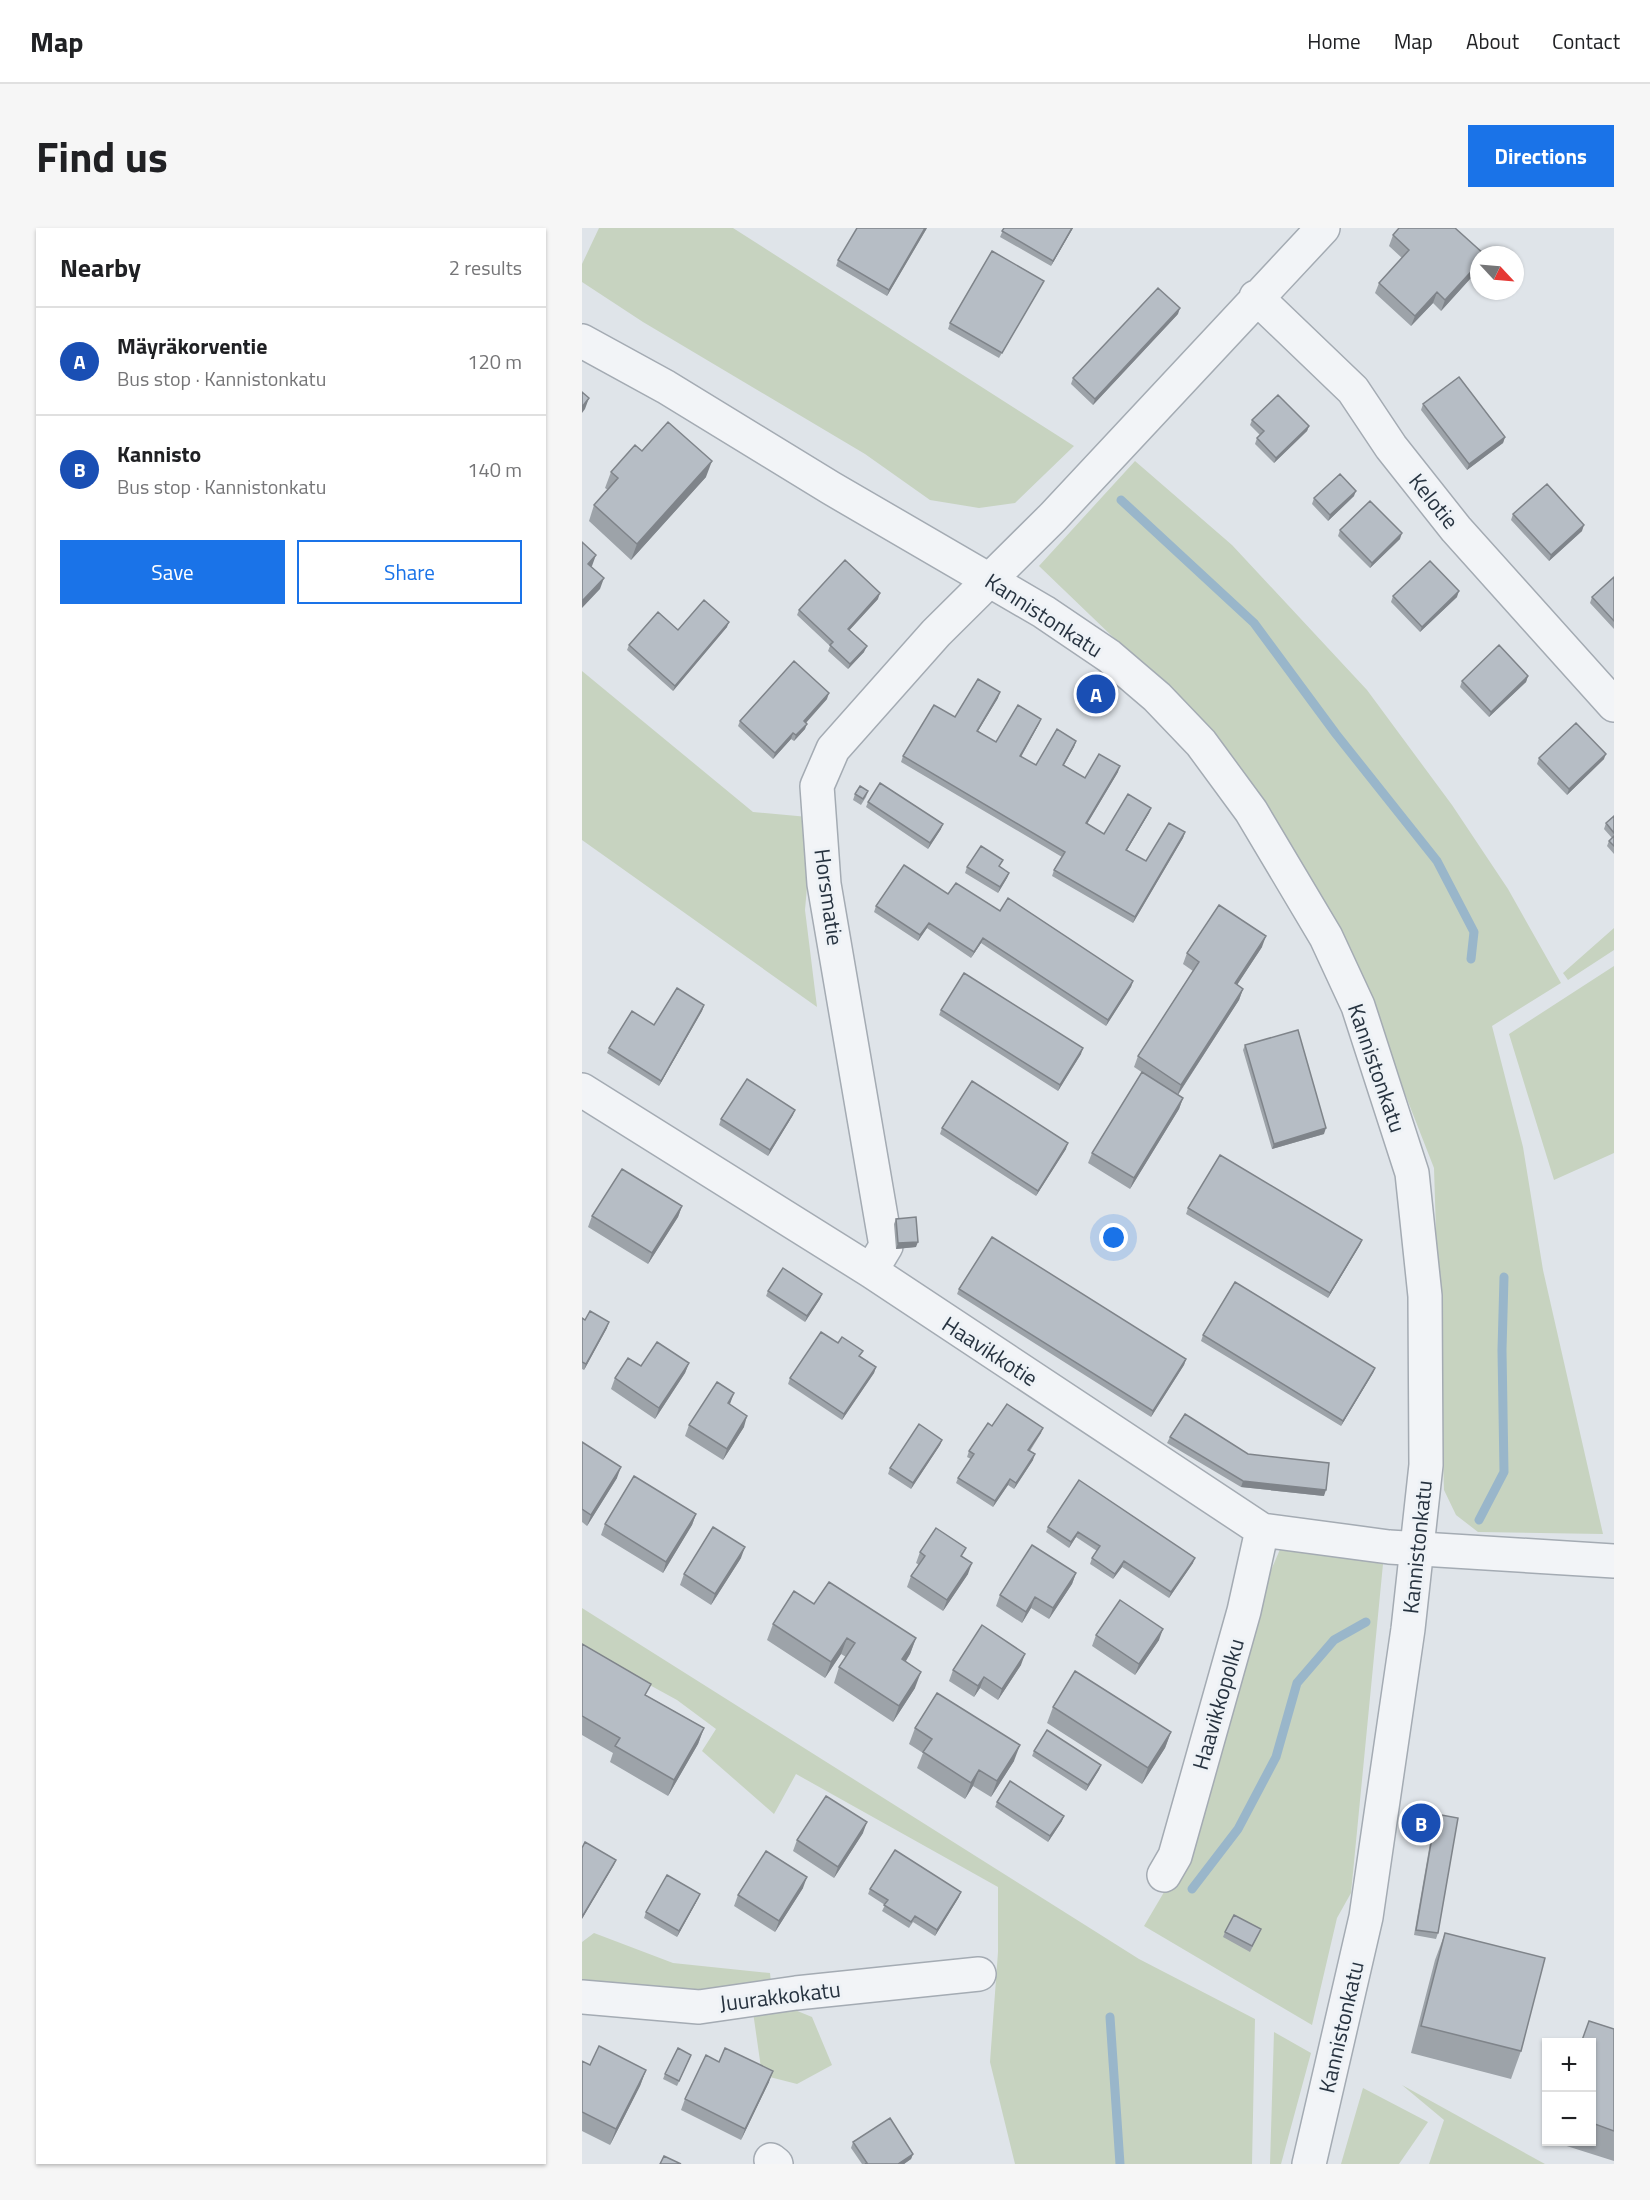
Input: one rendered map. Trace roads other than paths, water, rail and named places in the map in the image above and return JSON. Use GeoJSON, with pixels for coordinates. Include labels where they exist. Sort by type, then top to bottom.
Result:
{"type":"FeatureCollection","features":[{"type":"Feature","properties":{"kind":"street","name":"Horsmatie"},"geometry":{"type":"LineString","coordinates":[[871,1271],[886,1246],[824,884],[817,786],[833,749],[936,633],[1053,517],[1256,297],[1323,228]]}},
{"type":"Feature","properties":{"kind":"street","name":"Kelotie"},"geometry":{"type":"LineString","coordinates":[[1256,297],[1353,390],[1391,447],[1456,530],[1614,705]]}},
{"type":"Feature","properties":{"kind":"street","name":"Kannistonkatu"},"geometry":{"type":"LineString","coordinates":[[582,341],[666,387],[831,488],[991,580],[1109,656],[1157,697],[1201,743],[1251,811],[1326,937],[1358,1006],[1412,1173],[1425,1296],[1426,1465],[1419,1549],[1366,1917],[1309,2164]]}},
{"type":"Feature","properties":{"kind":"street","name":"Haavikkotie"},"geometry":{"type":"LineString","coordinates":[[582,1090],[871,1271],[1262,1530],[1419,1549],[1614,1561]]}},
{"type":"Feature","properties":{"kind":"street","name":"Haavikkopolku"},"geometry":{"type":"LineString","coordinates":[[1164,1875],[1175,1856],[1244,1611],[1262,1530]]}},
{"type":"Feature","properties":{"kind":"street","name":"Juurakkokatu"},"geometry":{"type":"LineString","coordinates":[[582,1997],[699,2007],[796,1993],[979,1974]]}},
{"type":"Feature","properties":{"kind":"waterway"},"geometry":{"type":"LineString","coordinates":[[1121,500],[1254,623],[1336,734],[1437,861],[1474,932],[1471,959]]}},
{"type":"Feature","properties":{"kind":"waterway"},"geometry":{"type":"LineString","coordinates":[[1479,1520],[1504,1472],[1502,1350],[1504,1277]]}},
{"type":"Feature","properties":{"kind":"waterway"},"geometry":{"type":"LineString","coordinates":[[1192,1889],[1238,1829],[1276,1757],[1297,1683],[1334,1640],[1366,1622]]}},
{"type":"Feature","properties":{"kind":"waterway"},"geometry":{"type":"LineString","coordinates":[[1110,2017],[1120,2164]]}},
{"type":"Feature","properties":{"kind":"place","name":"Mäyräkorventie"},"geometry":{"type":"Point","coordinates":[1096,694]}},
{"type":"Feature","properties":{"kind":"place","name":"Kannisto"},"geometry":{"type":"Point","coordinates":[1421,1823]}}]}
